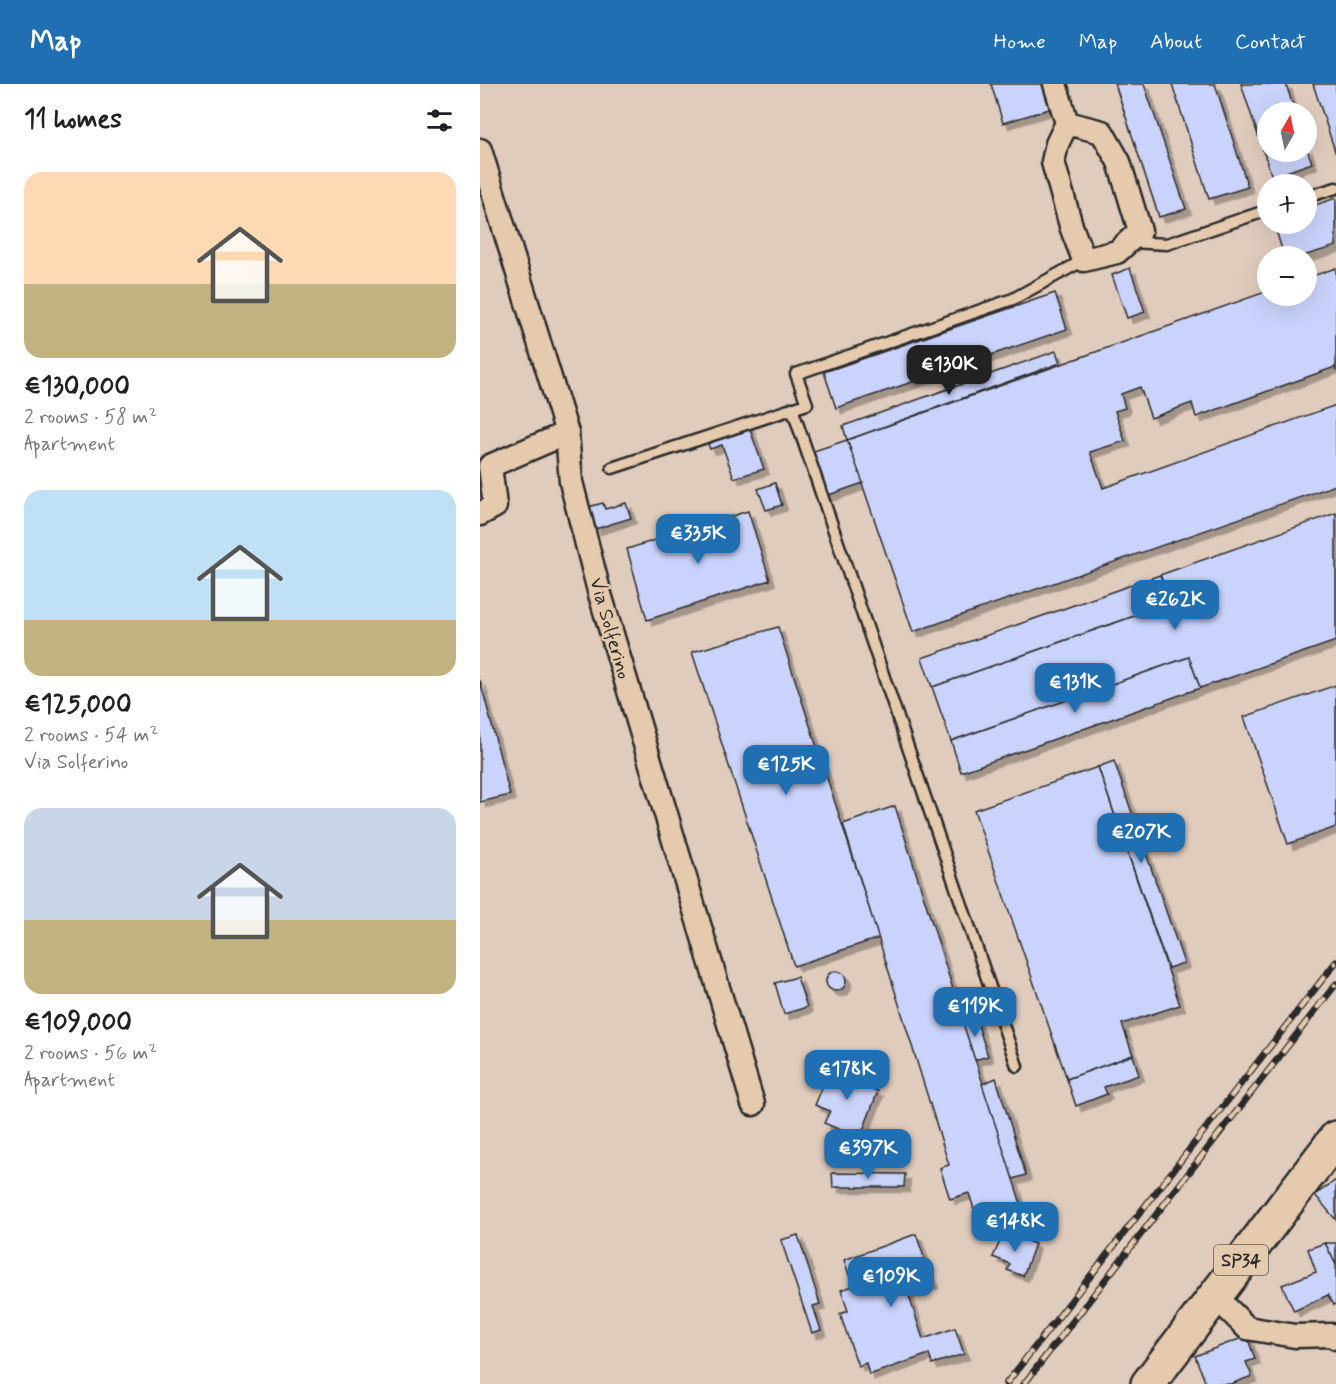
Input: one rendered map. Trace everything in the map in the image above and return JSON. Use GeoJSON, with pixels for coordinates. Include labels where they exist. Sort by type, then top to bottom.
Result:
{"type":"FeatureCollection","features":[{"type":"Feature","properties":{"kind":"main road","name":"SP34"},"geometry":{"type":"LineString","coordinates":[[1148,1384],[1336,1138]]}},
{"type":"Feature","properties":{"kind":"street"},"geometry":{"type":"LineString","coordinates":[[1055,84],[1067,123],[1057,144],[1053,162],[1072,229],[1084,261],[1117,252],[1140,231],[1119,162],[1102,132],[1067,123]]}},
{"type":"Feature","properties":{"kind":"street","name":"Via Solferino"},"geometry":{"type":"LineString","coordinates":[[480,150],[567,434],[571,482],[599,591],[753,1104]]}},
{"type":"Feature","properties":{"kind":"street"},"geometry":{"type":"LineString","coordinates":[[480,514],[495,507],[490,466],[567,434]]}},
{"type":"Feature","properties":{"kind":"street"},"geometry":{"type":"LineString","coordinates":[[1214,1295],[1248,1328],[1295,1336],[1332,1335],[1336,1338]]}},
{"type":"Feature","properties":{"kind":"lane"},"geometry":{"type":"LineString","coordinates":[[1317,194],[1336,188]]}},
{"type":"Feature","properties":{"kind":"lane"},"geometry":{"type":"LineString","coordinates":[[1128,242],[1167,244],[1257,214]]}},
{"type":"Feature","properties":{"kind":"lane"},"geometry":{"type":"LineString","coordinates":[[612,468],[807,404],[796,374],[1013,299],[1084,261]]}},
{"type":"Feature","properties":{"kind":"lane"},"geometry":{"type":"LineString","coordinates":[[792,408],[1017,1066]]}},
{"type":"Feature","properties":{"kind":"building"},"geometry":{"type":"Polygon","coordinates":[[[991,84],[1049,84],[1056,107],[1003,123],[991,84]]]}},
{"type":"Feature","properties":{"kind":"building"},"geometry":{"type":"Polygon","coordinates":[[[1115,84],[1144,84],[1186,209],[1159,217],[1115,84]]]}},
{"type":"Feature","properties":{"kind":"building"},"geometry":{"type":"Polygon","coordinates":[[[1172,84],[1215,84],[1248,187],[1209,199],[1172,84]]]}},
{"type":"Feature","properties":{"kind":"building"},"geometry":{"type":"Polygon","coordinates":[[[1241,84],[1286,84],[1292,102],[1257,102],[1257,132],[1241,84]]]}},
{"type":"Feature","properties":{"kind":"building"},"geometry":{"type":"Polygon","coordinates":[[[1313,84],[1336,84],[1336,154],[1313,84]]]}},
{"type":"Feature","properties":{"kind":"building"},"geometry":{"type":"Polygon","coordinates":[[[1267,162],[1312,163],[1281,174],[1271,174],[1267,162]]]}},
{"type":"Feature","properties":{"kind":"building"},"geometry":{"type":"Polygon","coordinates":[[[1336,198],[1336,246],[1317,252],[1317,246],[1281,246],[1277,234],[1317,234],[1317,204],[1336,198]]]}},
{"type":"Feature","properties":{"kind":"building"},"geometry":{"type":"Polygon","coordinates":[[[1130,268],[1145,312],[1127,318],[1112,275],[1130,268]]]}},
{"type":"Feature","properties":{"kind":"building"},"geometry":{"type":"Polygon","coordinates":[[[1336,268],[1336,371],[1335,367],[1196,417],[1192,403],[1151,418],[1140,387],[1121,394],[1125,408],[1115,411],[1125,441],[1090,452],[1103,488],[1336,405],[1336,485],[913,632],[847,440],[1257,295],[1257,306],[1317,306],[1317,274],[1336,268]]]}},
{"type":"Feature","properties":{"kind":"building"},"geometry":{"type":"Polygon","coordinates":[[[1055,293],[1067,329],[836,408],[824,372],[1055,293]]]}},
{"type":"Feature","properties":{"kind":"building"},"geometry":{"type":"Polygon","coordinates":[[[1056,351],[1060,363],[847,440],[843,426],[1056,351]]]}},
{"type":"Feature","properties":{"kind":"building"},"geometry":{"type":"Polygon","coordinates":[[[748,424],[764,469],[734,478],[722,445],[710,449],[706,439],[748,424]]]}},
{"type":"Feature","properties":{"kind":"building"},"geometry":{"type":"Polygon","coordinates":[[[847,440],[863,483],[826,496],[811,452],[847,440]]]}},
{"type":"Feature","properties":{"kind":"building"},"geometry":{"type":"Polygon","coordinates":[[[775,483],[782,505],[766,510],[758,489],[775,483]]]}},
{"type":"Feature","properties":{"kind":"building"},"geometry":{"type":"Polygon","coordinates":[[[603,503],[605,509],[626,503],[631,518],[595,529],[588,507],[603,503]]]}},
{"type":"Feature","properties":{"kind":"building"},"geometry":{"type":"Polygon","coordinates":[[[748,511],[770,580],[647,620],[627,549],[748,511]]]}},
{"type":"Feature","properties":{"kind":"building"},"geometry":{"type":"Polygon","coordinates":[[[1336,513],[1336,641],[1200,688],[1189,657],[951,741],[932,687],[1171,603],[1160,575],[1336,513]]]}},
{"type":"Feature","properties":{"kind":"building"},"geometry":{"type":"Polygon","coordinates":[[[1160,575],[1171,603],[932,687],[922,658],[1160,575]]]}},
{"type":"Feature","properties":{"kind":"building"},"geometry":{"type":"Polygon","coordinates":[[[778,627],[879,938],[794,966],[692,652],[778,627]]]}},
{"type":"Feature","properties":{"kind":"building"},"geometry":{"type":"Polygon","coordinates":[[[1189,657],[1200,688],[961,772],[951,741],[1189,657]]]}},
{"type":"Feature","properties":{"kind":"building"},"geometry":{"type":"Polygon","coordinates":[[[480,680],[510,795],[480,802],[480,680]]]}},
{"type":"Feature","properties":{"kind":"building"},"geometry":{"type":"Polygon","coordinates":[[[1336,685],[1336,827],[1288,844],[1244,717],[1336,685]]]}},
{"type":"Feature","properties":{"kind":"building"},"geometry":{"type":"Polygon","coordinates":[[[1114,761],[1184,963],[1168,968],[1098,767],[1114,761]]]}},
{"type":"Feature","properties":{"kind":"building"},"geometry":{"type":"Polygon","coordinates":[[[1098,767],[1180,1005],[1122,1024],[1133,1055],[1067,1079],[974,810],[1098,767]]]}},
{"type":"Feature","properties":{"kind":"building"},"geometry":{"type":"Polygon","coordinates":[[[895,806],[1021,1204],[977,1219],[969,1193],[950,1199],[940,1168],[949,1165],[843,824],[895,806]]]}},
{"type":"Feature","properties":{"kind":"building"},"geometry":{"type":"Polygon","coordinates":[[[836,971],[843,974],[846,981],[843,988],[836,991],[829,988],[826,981],[829,974],[836,971]]]}},
{"type":"Feature","properties":{"kind":"building"},"geometry":{"type":"Polygon","coordinates":[[[797,977],[807,1007],[784,1014],[775,983],[797,977]]]}},
{"type":"Feature","properties":{"kind":"building"},"geometry":{"type":"Polygon","coordinates":[[[975,1016],[988,1056],[975,1060],[962,1020],[975,1016]]]}},
{"type":"Feature","properties":{"kind":"building"},"geometry":{"type":"Polygon","coordinates":[[[1133,1055],[1139,1075],[1104,1087],[1107,1094],[1076,1106],[1067,1079],[1133,1055]]]}},
{"type":"Feature","properties":{"kind":"building"},"geometry":{"type":"Polygon","coordinates":[[[830,1069],[843,1073],[846,1069],[872,1081],[869,1088],[878,1091],[860,1138],[824,1123],[830,1111],[815,1105],[830,1069]]]}},
{"type":"Feature","properties":{"kind":"building"},"geometry":{"type":"Polygon","coordinates":[[[996,1078],[1026,1175],[1013,1179],[982,1084],[996,1078]]]}},
{"type":"Feature","properties":{"kind":"building"},"geometry":{"type":"Polygon","coordinates":[[[832,1173],[905,1174],[904,1187],[833,1187],[832,1173]]]}},
{"type":"Feature","properties":{"kind":"building"},"geometry":{"type":"Polygon","coordinates":[[[1336,1180],[1336,1220],[1315,1195],[1336,1180]]]}},
{"type":"Feature","properties":{"kind":"building"},"geometry":{"type":"Polygon","coordinates":[[[1004,1232],[1035,1244],[1023,1276],[1007,1270],[1010,1264],[993,1257],[1004,1232]]]}},
{"type":"Feature","properties":{"kind":"building"},"geometry":{"type":"Polygon","coordinates":[[[916,1234],[933,1283],[908,1293],[923,1339],[955,1328],[964,1354],[932,1364],[929,1354],[869,1375],[866,1363],[858,1366],[840,1314],[848,1311],[841,1290],[853,1286],[844,1260],[916,1234]]]}},
{"type":"Feature","properties":{"kind":"building"},"geometry":{"type":"Polygon","coordinates":[[[798,1235],[820,1304],[813,1306],[821,1330],[812,1333],[781,1240],[798,1235]]]}},
{"type":"Feature","properties":{"kind":"building"},"geometry":{"type":"Polygon","coordinates":[[[1325,1243],[1336,1243],[1336,1265],[1325,1243]]]}},
{"type":"Feature","properties":{"kind":"building"},"geometry":{"type":"Polygon","coordinates":[[[1325,1243],[1336,1265],[1336,1304],[1334,1305],[1328,1295],[1294,1311],[1282,1285],[1316,1272],[1308,1249],[1325,1243]]]}},
{"type":"Feature","properties":{"kind":"building"},"geometry":{"type":"Polygon","coordinates":[[[1247,1336],[1255,1359],[1246,1362],[1252,1376],[1231,1384],[1206,1384],[1195,1356],[1247,1336]]]}},
{"type":"Feature","properties":{"kind":"railway"},"geometry":{"type":"LineString","coordinates":[[1006,1384],[1336,962]]}},
{"type":"Feature","properties":{"kind":"railway"},"geometry":{"type":"LineString","coordinates":[[1024,1384],[1336,984]]}}]}
